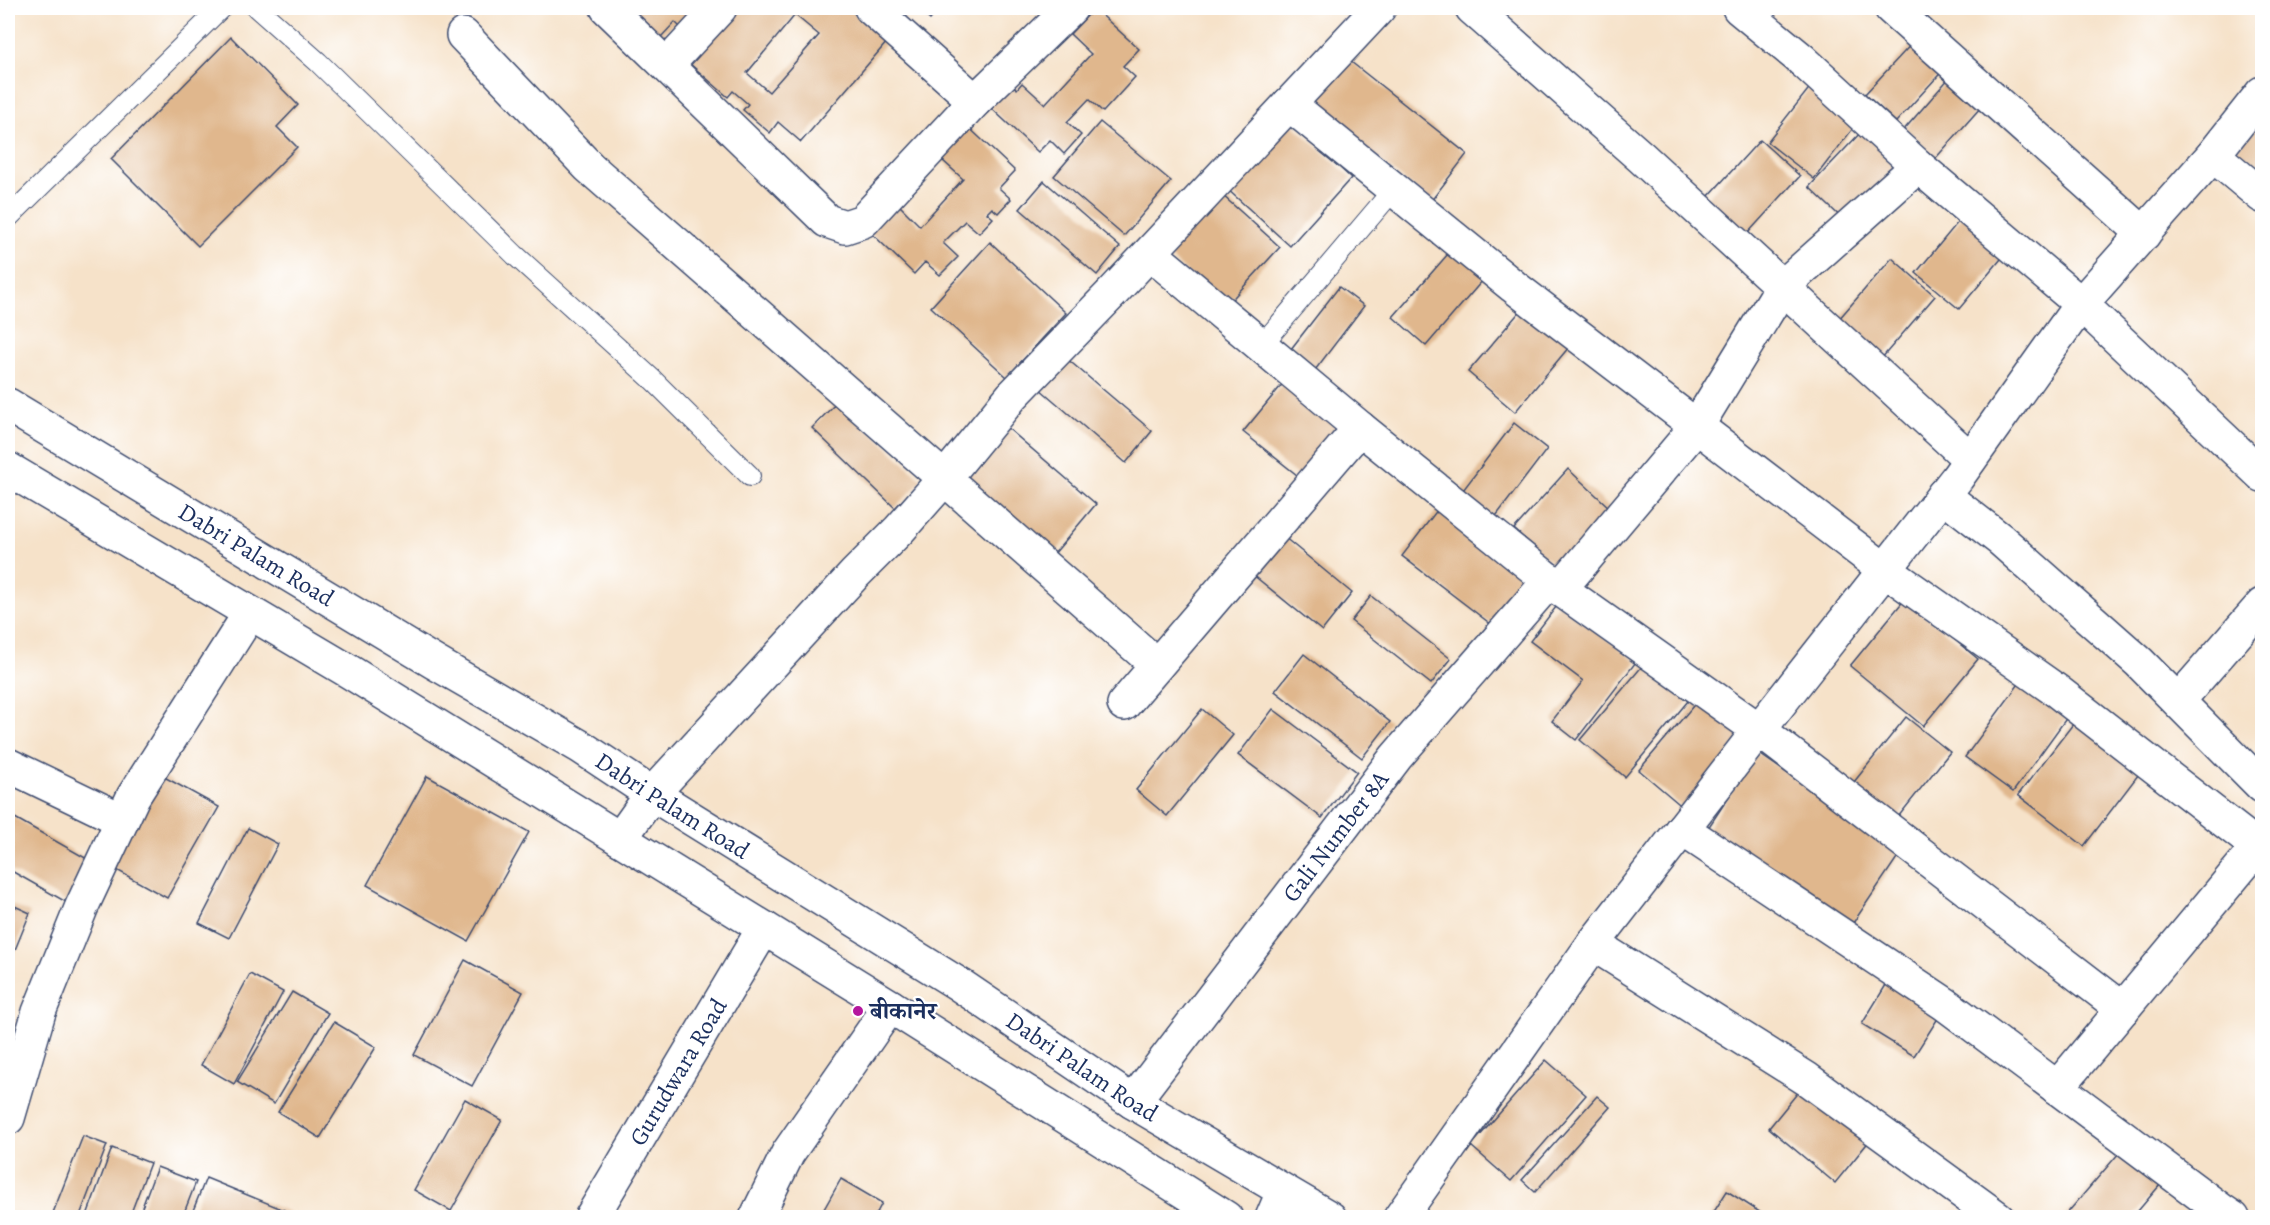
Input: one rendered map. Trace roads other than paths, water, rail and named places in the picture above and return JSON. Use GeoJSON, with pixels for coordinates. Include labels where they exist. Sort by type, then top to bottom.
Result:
{"type":"FeatureCollection","features":[{"type":"Feature","properties":{"kind":"street"},"geometry":{"type":"LineString","coordinates":[[607,8],[827,221],[845,227],[863,221],[975,101],[1071,8]]}},
{"type":"Feature","properties":{"kind":"street"},"geometry":{"type":"LineString","coordinates":[[667,65],[720,8]]}},
{"type":"Feature","properties":{"kind":"street"},"geometry":{"type":"LineString","coordinates":[[871,8],[975,101]]}},
{"type":"Feature","properties":{"kind":"street"},"geometry":{"type":"LineString","coordinates":[[620,839],[652,794],[855,574],[899,530],[1012,396],[1150,253],[1379,8]]}},
{"type":"Feature","properties":{"kind":"street"},"geometry":{"type":"LineString","coordinates":[[1472,8],[1641,158],[1970,459]]}},
{"type":"Feature","properties":{"kind":"street"},"geometry":{"type":"LineString","coordinates":[[1739,8],[1801,59],[1918,166],[2081,304],[2262,475]]}},
{"type":"Feature","properties":{"kind":"street"},"geometry":{"type":"LineString","coordinates":[[1891,8],[2144,234]]}},
{"type":"Feature","properties":{"kind":"street"},"geometry":{"type":"LineString","coordinates":[[463,35],[589,167],[1157,665]]}},
{"type":"Feature","properties":{"kind":"street"},"geometry":{"type":"LineString","coordinates":[[1400,1218],[1593,944],[1943,495],[2081,304],[2213,155],[2262,93]]}},
{"type":"Feature","properties":{"kind":"street"},"geometry":{"type":"LineString","coordinates":[[1289,104],[1513,286],[1885,570],[2057,691],[2260,845],[2057,1088]]}},
{"type":"Feature","properties":{"kind":"street"},"geometry":{"type":"LineString","coordinates":[[2213,155],[2262,196]]}},
{"type":"Feature","properties":{"kind":"street","name":"Gali Number 8A"},"geometry":{"type":"LineString","coordinates":[[1133,1102],[1396,758],[1697,426],[1782,287],[1918,166]]}},
{"type":"Feature","properties":{"kind":"street"},"geometry":{"type":"LineString","coordinates":[[1150,253],[1360,428],[1555,584],[1759,730],[2123,1009]]}},
{"type":"Feature","properties":{"kind":"street","name":"Dabri Palam Road"},"geometry":{"type":"LineString","coordinates":[[8,405],[434,662],[581,747],[652,794],[960,985],[1133,1102],[1278,1205],[1330,1218]]}},
{"type":"Feature","properties":{"kind":"street"},"geometry":{"type":"LineString","coordinates":[[1124,704],[1360,428]]}},
{"type":"Feature","properties":{"kind":"street","name":"Dabri Palam Road"},"geometry":{"type":"LineString","coordinates":[[8,469],[250,613],[620,839],[1226,1218]]}},
{"type":"Feature","properties":{"kind":"street"},"geometry":{"type":"LineString","coordinates":[[1943,495],[2001,540],[2139,662],[2262,786]]}},
{"type":"Feature","properties":{"kind":"street"},"geometry":{"type":"LineString","coordinates":[[2178,701],[2262,605]]}},
{"type":"Feature","properties":{"kind":"street"},"geometry":{"type":"LineString","coordinates":[[8,1118],[39,1012],[82,906],[133,797],[250,613]]}},
{"type":"Feature","properties":{"kind":"street"},"geometry":{"type":"LineString","coordinates":[[8,765],[123,820]]}},
{"type":"Feature","properties":{"kind":"street"},"geometry":{"type":"LineString","coordinates":[[1682,829],[1944,1004],[2233,1218]]}},
{"type":"Feature","properties":{"kind":"street","name":"Gurudwara Road"},"geometry":{"type":"LineString","coordinates":[[591,1218],[764,928]]}},
{"type":"Feature","properties":{"kind":"street"},"geometry":{"type":"LineString","coordinates":[[1593,944],[1807,1079],[1998,1218]]}},
{"type":"Feature","properties":{"kind":"street"},"geometry":{"type":"LineString","coordinates":[[756,1218],[788,1153],[890,1006]]}},
{"type":"Feature","properties":{"kind":"lane"},"geometry":{"type":"LineString","coordinates":[[8,218],[221,8]]}},
{"type":"Feature","properties":{"kind":"lane"},"geometry":{"type":"LineString","coordinates":[[257,8],[318,62],[515,255],[653,380],[750,476]]}},
{"type":"Feature","properties":{"kind":"lane"},"geometry":{"type":"LineString","coordinates":[[1262,346],[1394,189]]}},
{"type":"Feature","properties":{"kind":"place","name":"बीकानेर"},"geometry":{"type":"Point","coordinates":[858,1011]}}]}
